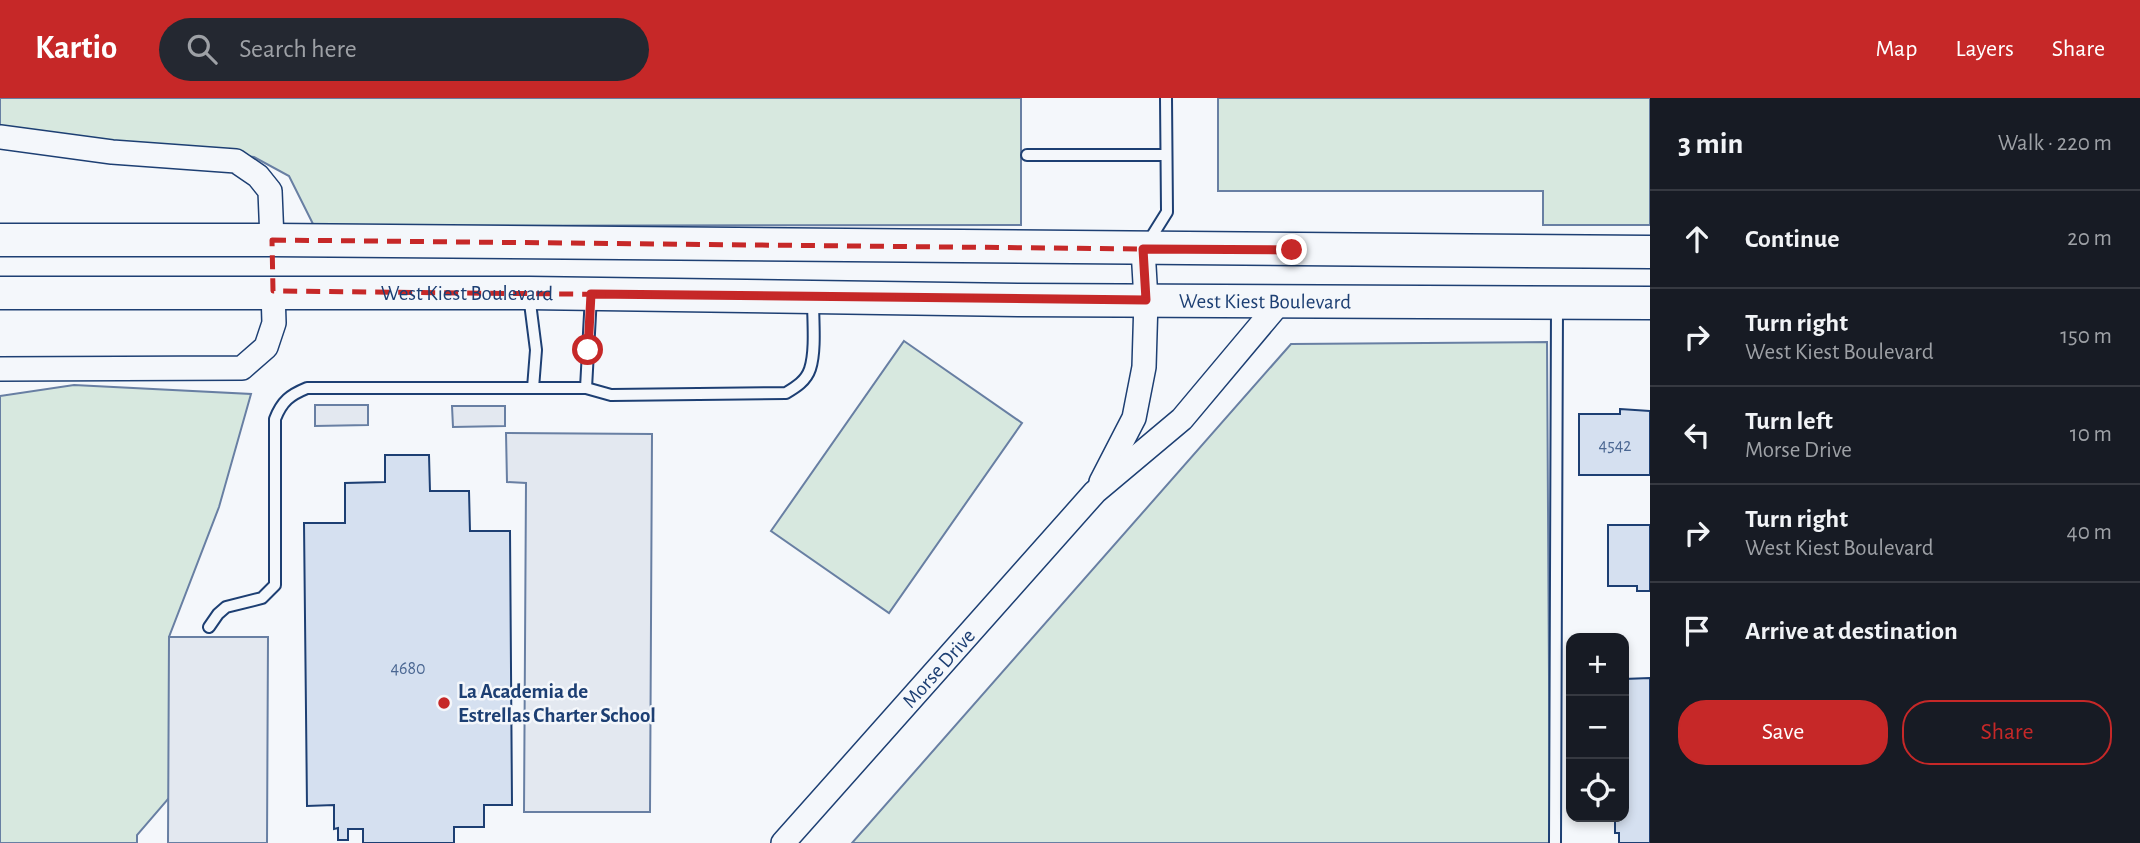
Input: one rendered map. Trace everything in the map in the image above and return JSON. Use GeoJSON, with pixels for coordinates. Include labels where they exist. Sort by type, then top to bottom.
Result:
{"type":"FeatureCollection","features":[{"type":"Feature","properties":{"kind":"main road"},"geometry":{"type":"LineString","coordinates":[[0,240],[1650,252]]}},
{"type":"Feature","properties":{"kind":"main road"},"geometry":{"type":"LineString","coordinates":[[272,240],[273,292]]}},
{"type":"Feature","properties":{"kind":"main road","name":"West Kiest Boulevard"},"geometry":{"type":"LineString","coordinates":[[0,293],[529,293],[813,298],[1650,303]]}},
{"type":"Feature","properties":{"kind":"street"},"geometry":{"type":"LineString","coordinates":[[0,137],[112,152],[236,161],[258,176],[270,191],[272,240]]}},
{"type":"Feature","properties":{"kind":"street","name":"Morse Drive"},"geometry":{"type":"LineString","coordinates":[[1096,492],[1133,418],[1144,367],[1146,300],[1143,249]]}},
{"type":"Feature","properties":{"kind":"street"},"geometry":{"type":"LineString","coordinates":[[0,369],[242,368],[266,347],[274,323],[273,292]]}},
{"type":"Feature","properties":{"kind":"street","name":"Morse Drive"},"geometry":{"type":"LineString","coordinates":[[783,843],[1096,492],[1182,419],[1281,301]]}},
{"type":"Feature","properties":{"kind":"lane"},"geometry":{"type":"LineString","coordinates":[[1143,249],[1167,212],[1166,98]]}},
{"type":"Feature","properties":{"kind":"lane"},"geometry":{"type":"LineString","coordinates":[[1027,155],[1167,155]]}},
{"type":"Feature","properties":{"kind":"lane"},"geometry":{"type":"LineString","coordinates":[[529,293],[536,350],[533,388]]}},
{"type":"Feature","properties":{"kind":"lane"},"geometry":{"type":"LineString","coordinates":[[586,388],[591,294]]}},
{"type":"Feature","properties":{"kind":"lane"},"geometry":{"type":"LineString","coordinates":[[209,627],[226,607],[262,598],[275,585],[275,419],[280,405],[292,394],[307,388],[586,388],[611,395],[786,393],[799,385],[810,370],[813,298]]}},
{"type":"Feature","properties":{"kind":"lane"},"geometry":{"type":"LineString","coordinates":[[1555,843],[1557,303]]}},
{"type":"Feature","properties":{"kind":"highlighted area"},"geometry":{"type":"Polygon","coordinates":[[[272,240],[1143,249],[1146,300],[1018,300],[273,291],[272,240]]]}},
{"type":"Feature","properties":{"kind":"shaded area"},"geometry":{"type":"Polygon","coordinates":[[[0,98],[1021,98],[1021,225],[314,226],[289,176],[254,157],[0,129],[0,98]]]}},
{"type":"Feature","properties":{"kind":"shaded area"},"geometry":{"type":"Polygon","coordinates":[[[1218,98],[1650,98],[1650,225],[1543,225],[1543,191],[1218,191],[1218,98]]]}},
{"type":"Feature","properties":{"kind":"shaded area"},"geometry":{"type":"Polygon","coordinates":[[[904,341],[1022,423],[889,613],[771,531],[904,341]]]}},
{"type":"Feature","properties":{"kind":"shaded area"},"geometry":{"type":"Polygon","coordinates":[[[1547,342],[1550,843],[852,843],[1291,344],[1547,342]]]}},
{"type":"Feature","properties":{"kind":"shaded area"},"geometry":{"type":"Polygon","coordinates":[[[74,385],[251,394],[219,507],[169,637],[169,798],[137,835],[137,843],[0,843],[0,396],[74,385]]]}},
{"type":"Feature","properties":{"kind":"shaded area"},"geometry":{"type":"Polygon","coordinates":[[[315,405],[368,405],[368,425],[315,426],[315,405]]]}},
{"type":"Feature","properties":{"kind":"shaded area"},"geometry":{"type":"Polygon","coordinates":[[[452,406],[505,406],[505,426],[453,427],[452,406]]]}},
{"type":"Feature","properties":{"kind":"shaded area"},"geometry":{"type":"Polygon","coordinates":[[[506,433],[652,434],[650,812],[524,812],[526,483],[507,482],[506,433]]]}},
{"type":"Feature","properties":{"kind":"shaded area"},"geometry":{"type":"Polygon","coordinates":[[[169,637],[268,637],[267,843],[168,843],[169,637]]]}},
{"type":"Feature","properties":{"kind":"building"},"geometry":{"type":"Polygon","coordinates":[[[1620,409],[1650,411],[1650,475],[1579,475],[1579,414],[1620,414],[1620,409]]]}},
{"type":"Feature","properties":{"kind":"building","name":"La Academia de Estrellas Charter School"},"geometry":{"type":"Polygon","coordinates":[[[385,455],[429,455],[430,491],[469,491],[470,531],[510,531],[512,805],[484,805],[484,827],[454,827],[454,843],[363,843],[363,829],[348,829],[348,840],[338,840],[338,828],[334,829],[334,805],[307,806],[304,523],[345,523],[345,483],[385,482],[385,455]]]}},
{"type":"Feature","properties":{"kind":"building"},"geometry":{"type":"Polygon","coordinates":[[[1608,525],[1650,525],[1650,591],[1637,591],[1637,586],[1608,586],[1608,525]]]}},
{"type":"Feature","properties":{"kind":"building"},"geometry":{"type":"Polygon","coordinates":[[[1650,678],[1650,843],[1619,843],[1619,833],[1615,833],[1615,822],[1629,822],[1629,679],[1650,678]]]}},
{"type":"Feature","properties":{"kind":"place","name":"La Academia de Estrellas Charter School"},"geometry":{"type":"Point","coordinates":[444,703]}},
{"type":"Feature","properties":{"kind":"route"},"geometry":{"type":"LineString","coordinates":[[588,350],[591,294],[1146,300],[1143,249],[1292,250]]}}]}
